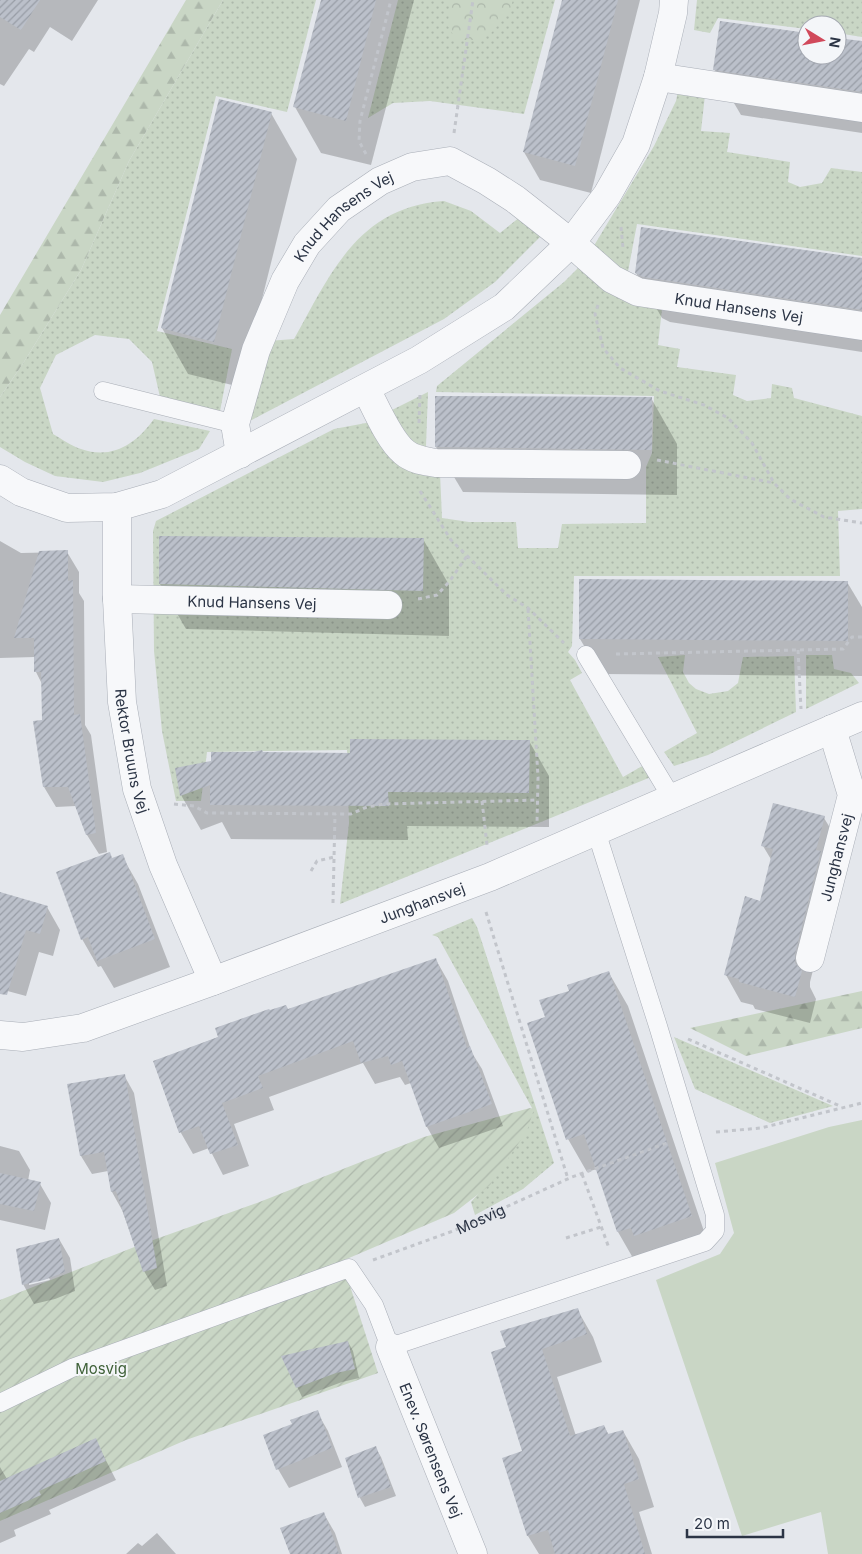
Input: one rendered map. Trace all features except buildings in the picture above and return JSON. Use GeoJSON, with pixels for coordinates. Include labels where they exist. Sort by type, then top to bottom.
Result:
{"type":"FeatureCollection","features":[{"type":"Feature","properties":{"kind":"street"},"geometry":{"type":"LineString","coordinates":[[0,479],[21,492],[67,508],[117,507],[162,494],[366,389],[419,360],[504,307],[570,243],[607,195],[636,144],[658,77],[673,13],[674,0]]}},
{"type":"Feature","properties":{"kind":"street"},"geometry":{"type":"LineString","coordinates":[[658,77],[862,108]]}},
{"type":"Feature","properties":{"kind":"street","name":"Knud Hansens Vej"},"geometry":{"type":"LineString","coordinates":[[240,454],[235,424],[256,350],[285,281],[307,244],[339,209],[380,181],[412,167],[450,161],[487,181],[515,199],[612,279],[638,292],[862,326]]}},
{"type":"Feature","properties":{"kind":"street"},"geometry":{"type":"LineString","coordinates":[[366,389],[391,435],[403,452],[418,460],[436,464],[627,465]]}},
{"type":"Feature","properties":{"kind":"street","name":"Rektor Bruuns Vej"},"geometry":{"type":"LineString","coordinates":[[117,507],[117,599],[122,702],[137,789],[163,866],[213,981]]}},
{"type":"Feature","properties":{"kind":"street","name":"Knud Hansens Vej"},"geometry":{"type":"LineString","coordinates":[[117,599],[388,605]]}},
{"type":"Feature","properties":{"kind":"street","name":"Junghansvej"},"geometry":{"type":"LineString","coordinates":[[0,1035],[23,1037],[83,1028],[213,981],[535,858],[862,716]]}},
{"type":"Feature","properties":{"kind":"street","name":"Junghansvej"},"geometry":{"type":"LineString","coordinates":[[810,958],[852,795],[832,729]]}},
{"type":"Feature","properties":{"kind":"street","name":"Enev. Sørensens Vej"},"geometry":{"type":"LineString","coordinates":[[390,1347],[473,1554]]}},
{"type":"Feature","properties":{"kind":"lane"},"geometry":{"type":"LineString","coordinates":[[104,391],[235,424]]}},
{"type":"Feature","properties":{"kind":"lane"},"geometry":{"type":"LineString","coordinates":[[586,655],[672,798]]}},
{"type":"Feature","properties":{"kind":"lane"},"geometry":{"type":"LineString","coordinates":[[0,1403],[72,1368],[350,1268],[374,1305],[390,1347],[705,1242],[715,1231],[715,1215],[596,831]]}},
{"type":"Feature","properties":{"kind":"path"},"geometry":{"type":"LineString","coordinates":[[380,181],[359,141],[360,121],[391,0]]}},
{"type":"Feature","properties":{"kind":"path"},"geometry":{"type":"LineString","coordinates":[[450,161],[473,0]]}},
{"type":"Feature","properties":{"kind":"path"},"geometry":{"type":"LineString","coordinates":[[607,195],[620,217],[623,262],[602,293],[595,314],[603,348],[620,368],[640,380],[660,391],[704,405],[728,418],[752,443],[774,484],[790,499],[824,517],[862,523]]}},
{"type":"Feature","properties":{"kind":"path"},"geometry":{"type":"LineString","coordinates":[[419,360],[419,489],[451,540],[507,595],[528,608],[576,655],[843,649],[852,638],[862,636]]}},
{"type":"Feature","properties":{"kind":"path"},"geometry":{"type":"LineString","coordinates":[[627,465],[656,460],[774,484]]}},
{"type":"Feature","properties":{"kind":"path"},"geometry":{"type":"LineString","coordinates":[[388,605],[399,601],[437,595],[449,582],[467,556]]}},
{"type":"Feature","properties":{"kind":"path"},"geometry":{"type":"LineString","coordinates":[[528,608],[538,777],[535,858]]}},
{"type":"Feature","properties":{"kind":"path"},"geometry":{"type":"LineString","coordinates":[[798,650],[803,741]]}},
{"type":"Feature","properties":{"kind":"path"},"geometry":{"type":"LineString","coordinates":[[142,805],[177,804],[194,806],[207,813],[351,814],[367,807],[384,804],[538,800]]}},
{"type":"Feature","properties":{"kind":"path"},"geometry":{"type":"LineString","coordinates":[[482,801],[483,879],[568,1179]]}},
{"type":"Feature","properties":{"kind":"path"},"geometry":{"type":"LineString","coordinates":[[332,936],[335,814]]}},
{"type":"Feature","properties":{"kind":"path"},"geometry":{"type":"LineString","coordinates":[[311,871],[317,861],[334,857]]}},
{"type":"Feature","properties":{"kind":"path"},"geometry":{"type":"LineString","coordinates":[[658,1026],[842,1107]]}},
{"type":"Feature","properties":{"kind":"path","name":"Mosvig"},"geometry":{"type":"LineString","coordinates":[[350,1268],[454,1231],[568,1179],[691,1134],[761,1128],[862,1102]]}},
{"type":"Feature","properties":{"kind":"path"},"geometry":{"type":"LineString","coordinates":[[582,1174],[618,1271]]}},
{"type":"Feature","properties":{"kind":"path"},"geometry":{"type":"LineString","coordinates":[[566,1238],[601,1227]]}},
{"type":"Feature","properties":{"kind":"green space"},"geometry":{"type":"Polygon","coordinates":[[[186,0],[223,0],[129,161],[81,270],[0,397],[0,315],[186,0]]]}},
{"type":"Feature","properties":{"kind":"green space"},"geometry":{"type":"Polygon","coordinates":[[[223,0],[316,0],[287,112],[216,96],[157,331],[232,349],[220,411],[160,397],[152,362],[129,339],[95,335],[56,355],[40,388],[53,434],[77,448],[92,452],[103,452],[122,448],[139,436],[154,419],[210,431],[199,449],[140,473],[103,482],[55,476],[25,462],[0,447],[0,397],[81,270],[129,161],[223,0]]]}},
{"type":"Feature","properties":{"kind":"green space"},"geometry":{"type":"Polygon","coordinates":[[[398,0],[555,0],[524,114],[430,101],[393,103],[368,118],[398,0]]]}},
{"type":"Feature","properties":{"kind":"green space"},"geometry":{"type":"Polygon","coordinates":[[[450,0],[513,0],[509,13],[491,33],[477,40],[456,40],[448,26],[450,0]]]}},
{"type":"Feature","properties":{"kind":"green space"},"geometry":{"type":"Polygon","coordinates":[[[697,0],[862,0],[862,37],[847,35],[847,15],[797,15],[797,28],[718,18],[710,33],[694,30],[697,0]]]}},
{"type":"Feature","properties":{"kind":"green space"},"geometry":{"type":"Polygon","coordinates":[[[678,91],[705,95],[701,131],[730,133],[727,152],[790,162],[788,182],[800,187],[822,183],[831,168],[862,172],[862,256],[637,224],[627,277],[592,249],[654,146],[676,101],[678,91]]]}},
{"type":"Feature","properties":{"kind":"green space"},"geometry":{"type":"Polygon","coordinates":[[[444,201],[471,211],[500,233],[520,217],[542,235],[495,282],[444,319],[248,422],[268,341],[294,339],[335,268],[369,230],[389,216],[414,206],[444,201]]]}},
{"type":"Feature","properties":{"kind":"green space"},"geometry":{"type":"Polygon","coordinates":[[[578,268],[600,283],[662,309],[658,345],[680,349],[677,367],[736,375],[733,395],[747,401],[771,398],[772,384],[792,388],[794,398],[862,416],[862,509],[838,511],[840,576],[574,576],[572,646],[568,652],[582,673],[570,680],[623,777],[644,765],[651,777],[340,904],[349,823],[347,750],[207,752],[201,801],[176,801],[162,731],[154,651],[153,531],[156,521],[334,429],[366,423],[428,392],[425,473],[440,473],[442,518],[469,522],[516,522],[518,548],[558,548],[562,524],[646,523],[646,467],[652,453],[654,396],[436,392],[437,386],[564,282],[578,268]]]}},
{"type":"Feature","properties":{"kind":"green space"},"geometry":{"type":"Polygon","coordinates":[[[685,655],[683,672],[689,683],[696,689],[709,694],[728,691],[738,683],[743,657],[794,656],[796,712],[708,755],[674,766],[664,752],[697,733],[658,657],[685,655]]]}},
{"type":"Feature","properties":{"kind":"green space"},"geometry":{"type":"Polygon","coordinates":[[[806,655],[832,655],[834,669],[851,673],[859,683],[806,709],[806,655]]]}},
{"type":"Feature","properties":{"kind":"green space"},"geometry":{"type":"Polygon","coordinates":[[[472,918],[477,927],[554,1163],[523,1189],[475,1215],[471,1202],[507,1159],[521,1136],[532,1108],[438,937],[432,935],[472,918]]]}},
{"type":"Feature","properties":{"kind":"green space"},"geometry":{"type":"Polygon","coordinates":[[[862,991],[862,1028],[746,1056],[690,1028],[862,991]]]}},
{"type":"Feature","properties":{"kind":"green space"},"geometry":{"type":"Polygon","coordinates":[[[674,1037],[833,1106],[770,1123],[695,1089],[674,1037]]]}},
{"type":"Feature","properties":{"kind":"green space","name":"Mosvig"},"geometry":{"type":"Polygon","coordinates":[[[530,1108],[534,1109],[527,1131],[490,1185],[454,1213],[342,1261],[378,1373],[186,1440],[0,1521],[0,1300],[142,1244],[257,1203],[424,1137],[530,1108]]]}},
{"type":"Feature","properties":{"kind":"green space"},"geometry":{"type":"Polygon","coordinates":[[[862,1120],[862,1554],[828,1554],[821,1512],[742,1536],[656,1280],[720,1254],[734,1233],[715,1163],[829,1127],[862,1120]]]}}]}
